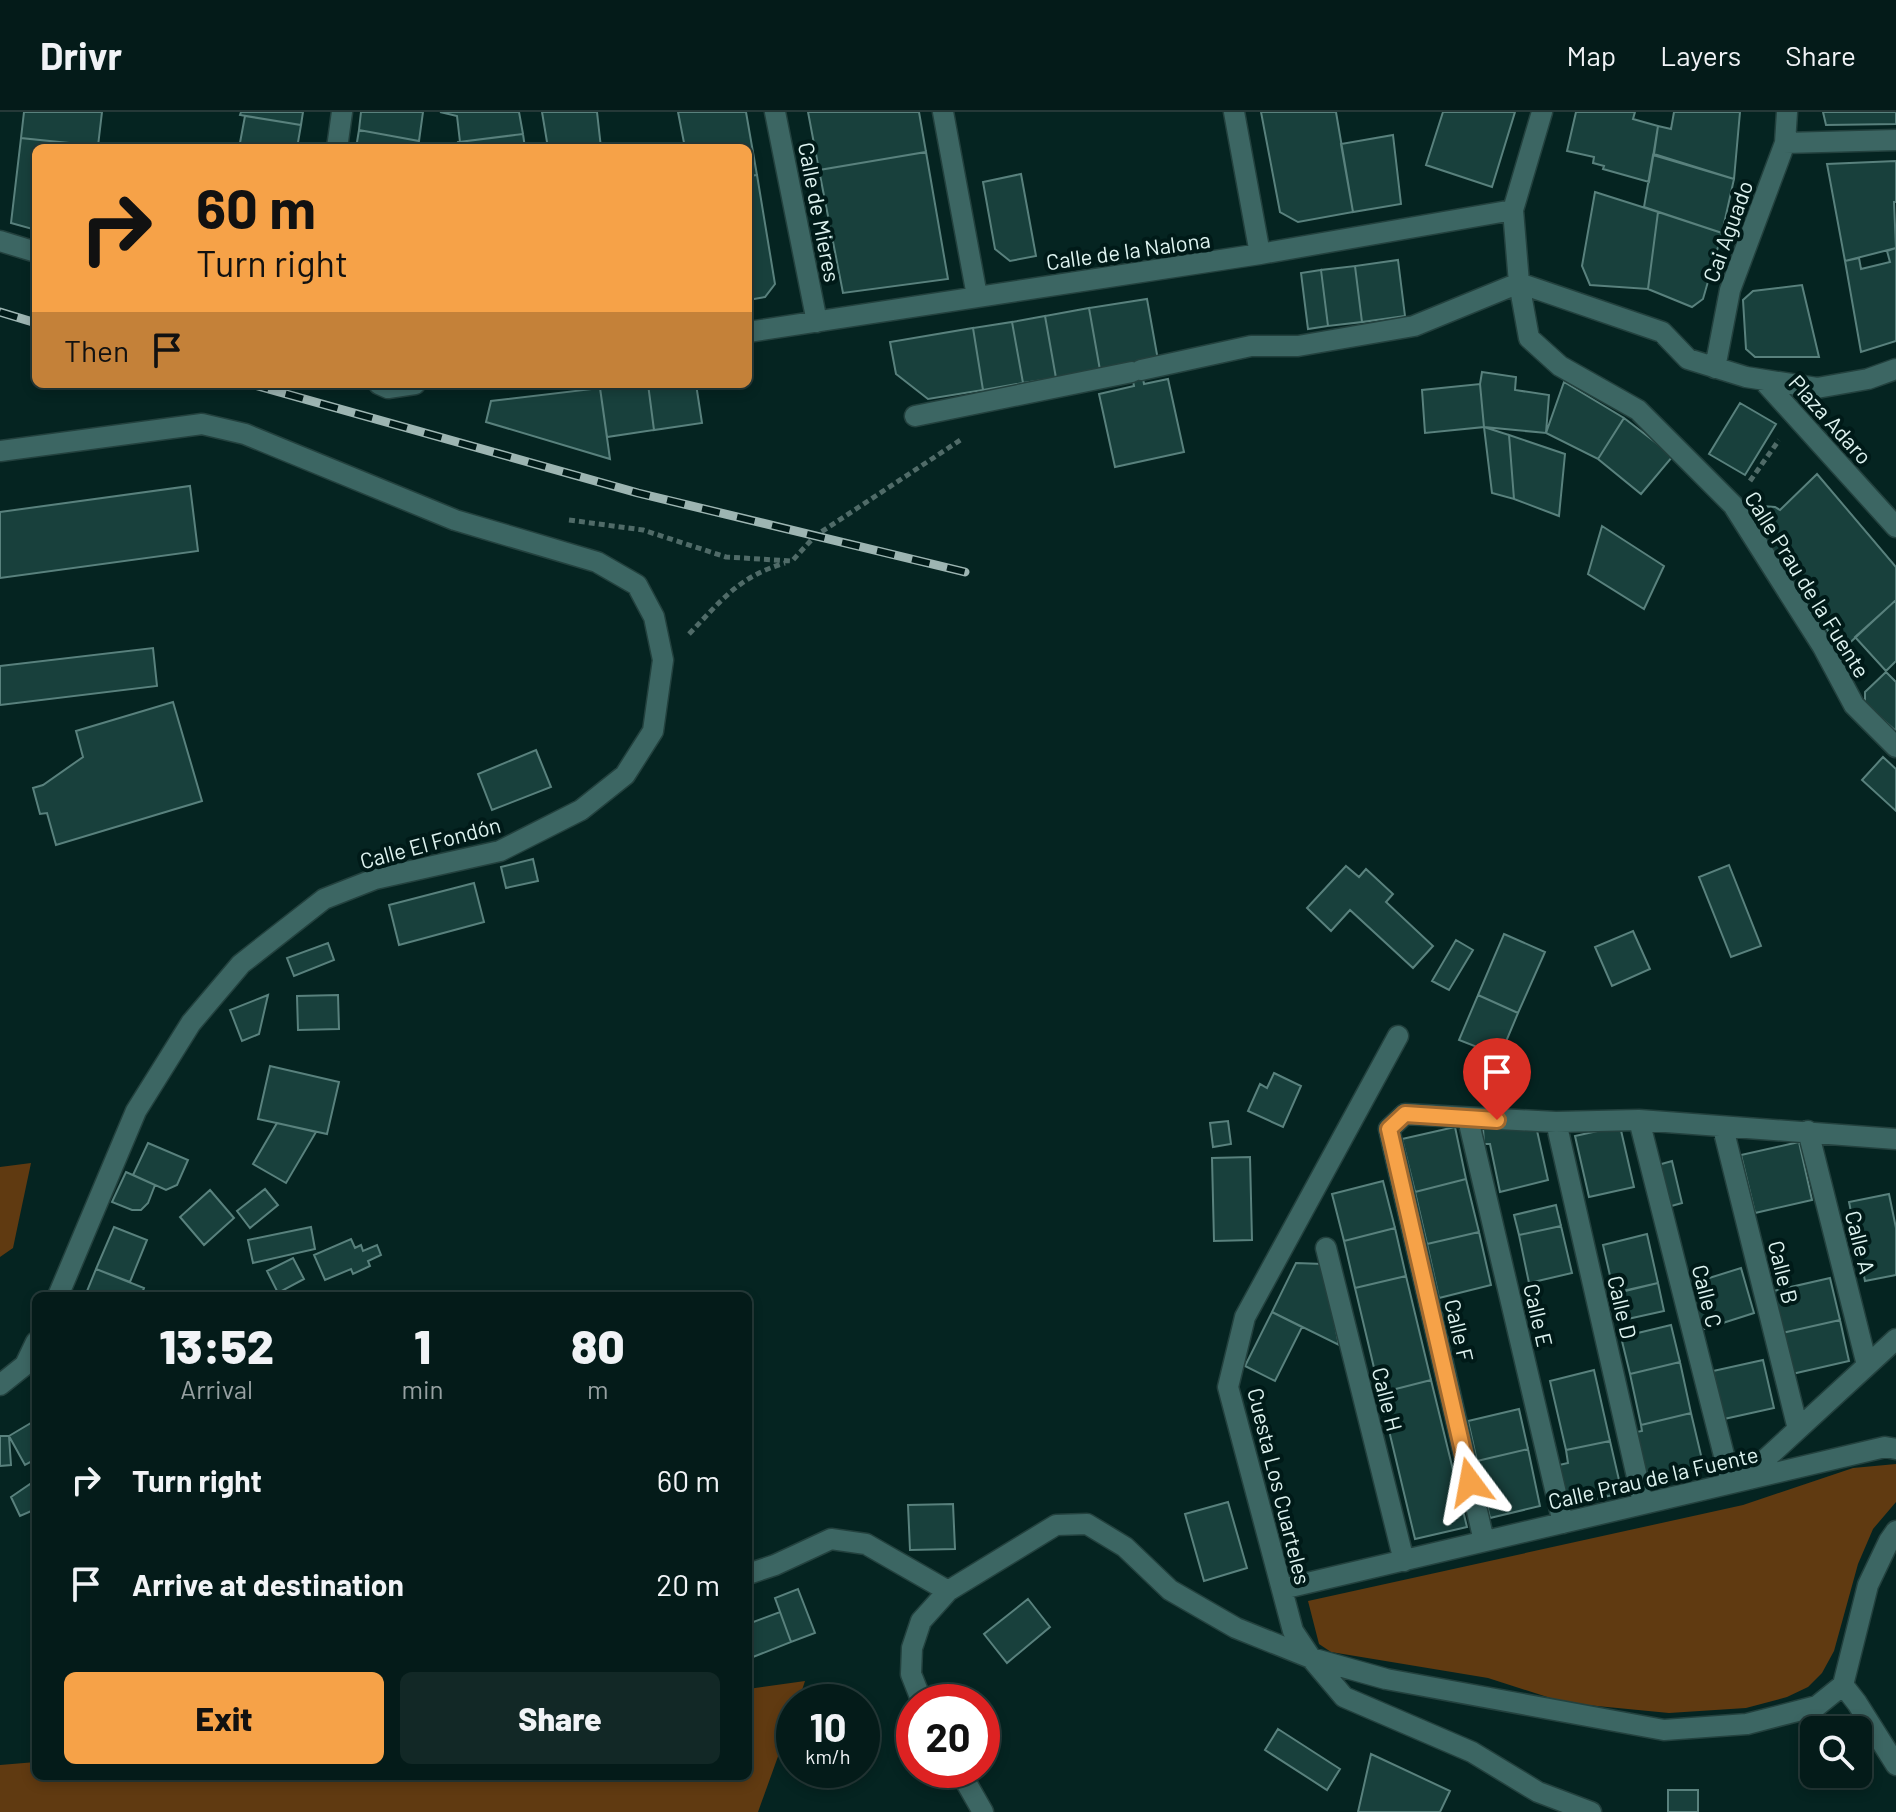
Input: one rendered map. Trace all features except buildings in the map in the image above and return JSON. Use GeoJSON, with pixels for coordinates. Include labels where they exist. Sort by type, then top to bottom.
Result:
{"type":"FeatureCollection","features":[{"type":"Feature","properties":{"kind":"street"},"geometry":{"type":"LineString","coordinates":[[338,144],[342,112]]}},
{"type":"Feature","properties":{"kind":"street","name":"Calle de Mieres"},"geometry":{"type":"LineString","coordinates":[[775,112],[817,322]]}},
{"type":"Feature","properties":{"kind":"street"},"geometry":{"type":"LineString","coordinates":[[943,112],[977,296]]}},
{"type":"Feature","properties":{"kind":"street"},"geometry":{"type":"LineString","coordinates":[[1234,112],[1260,254]]}},
{"type":"Feature","properties":{"kind":"street"},"geometry":{"type":"LineString","coordinates":[[1513,210],[1542,112]]}},
{"type":"Feature","properties":{"kind":"street","name":"Cai Aguado"},"geometry":{"type":"LineString","coordinates":[[1715,368],[1730,290],[1785,143],[1787,112]]}},
{"type":"Feature","properties":{"kind":"street"},"geometry":{"type":"LineString","coordinates":[[1785,143],[1896,140]]}},
{"type":"Feature","properties":{"kind":"street","name":"Calle de la Nalona"},"geometry":{"type":"LineString","coordinates":[[752,331],[1260,254],[1513,210]]}},
{"type":"Feature","properties":{"kind":"street","name":"Calle Prau de la Fuente"},"geometry":{"type":"LineString","coordinates":[[1513,210],[1519,283],[1529,338],[1560,366],[1638,410],[1733,505],[1823,647],[1854,705],[1896,747]]}},
{"type":"Feature","properties":{"kind":"street"},"geometry":{"type":"LineString","coordinates":[[0,241],[32,251]]}},
{"type":"Feature","properties":{"kind":"street"},"geometry":{"type":"LineString","coordinates":[[915,416],[1251,346],[1298,346],[1414,326],[1519,283],[1662,332],[1688,359],[1754,378],[1817,388],[1868,379],[1896,369]]}},
{"type":"Feature","properties":{"kind":"street","name":"Plaza Adaro"},"geometry":{"type":"LineString","coordinates":[[1754,378],[1796,416],[1896,527]]}},
{"type":"Feature","properties":{"kind":"street","name":"Calle El Fondón"},"geometry":{"type":"LineString","coordinates":[[0,451],[202,424],[245,434],[455,520],[597,562],[637,585],[654,617],[663,660],[653,731],[625,775],[581,810],[500,851],[375,879],[324,899],[241,964],[191,1023],[136,1111],[60,1292]]}},
{"type":"Feature","properties":{"kind":"street","name":"Cuesta Los Cuarteles"},"geometry":{"type":"LineString","coordinates":[[1398,1036],[1245,1317],[1228,1387],[1293,1631],[1344,1697],[1472,1752],[1538,1792],[1591,1812]]}},
{"type":"Feature","properties":{"kind":"street","name":"Calle F"},"geometry":{"type":"LineString","coordinates":[[1468,1119],[1405,1114],[1389,1129],[1484,1541]]}},
{"type":"Feature","properties":{"kind":"street"},"geometry":{"type":"LineString","coordinates":[[1468,1119],[1556,1122],[1639,1120],[1896,1139]]}},
{"type":"Feature","properties":{"kind":"street","name":"Calle E"},"geometry":{"type":"LineString","coordinates":[[1468,1119],[1563,1523]]}},
{"type":"Feature","properties":{"kind":"street","name":"Calle C"},"geometry":{"type":"LineString","coordinates":[[1639,1120],[1737,1482]]}},
{"type":"Feature","properties":{"kind":"street","name":"Calle D"},"geometry":{"type":"LineString","coordinates":[[1556,1122],[1643,1503]]}},
{"type":"Feature","properties":{"kind":"street","name":"Calle B"},"geometry":{"type":"LineString","coordinates":[[1723,1128],[1798,1429]]}},
{"type":"Feature","properties":{"kind":"street","name":"Calle A"},"geometry":{"type":"LineString","coordinates":[[1808,1131],[1867,1365]]}},
{"type":"Feature","properties":{"kind":"street","name":"Calle H"},"geometry":{"type":"LineString","coordinates":[[1326,1248],[1404,1561]]}},
{"type":"Feature","properties":{"kind":"street"},"geometry":{"type":"LineString","coordinates":[[1737,1482],[1896,1339]]}},
{"type":"Feature","properties":{"kind":"street"},"geometry":{"type":"LineString","coordinates":[[0,1385],[30,1373]]}},
{"type":"Feature","properties":{"kind":"street","name":"Calle Prau de la Fuente"},"geometry":{"type":"LineString","coordinates":[[1282,1589],[1885,1447],[1896,1449]]}},
{"type":"Feature","properties":{"kind":"street"},"geometry":{"type":"LineString","coordinates":[[915,1684],[911,1674],[912,1648],[921,1621],[948,1591],[1056,1525],[1087,1524],[1125,1547],[1170,1590],[1236,1628],[1311,1658],[1386,1679],[1664,1730],[1747,1724],[1817,1706],[1843,1685],[1868,1585],[1894,1541]]}},
{"type":"Feature","properties":{"kind":"street"},"geometry":{"type":"LineString","coordinates":[[752,1573],[831,1539],[866,1544],[948,1591]]}},
{"type":"Feature","properties":{"kind":"street"},"geometry":{"type":"LineString","coordinates":[[1843,1685],[1896,1765]]}},
{"type":"Feature","properties":{"kind":"street"},"geometry":{"type":"LineString","coordinates":[[969,1788],[983,1812]]}},
{"type":"Feature","properties":{"kind":"path"},"geometry":{"type":"LineString","coordinates":[[1733,505],[1796,416]]}},
{"type":"Feature","properties":{"kind":"path"},"geometry":{"type":"LineString","coordinates":[[663,660],[737,584],[764,569],[792,561],[815,536],[971,433]]}},
{"type":"Feature","properties":{"kind":"path"},"geometry":{"type":"LineString","coordinates":[[555,518],[643,530],[726,557],[792,561]]}},
{"type":"Feature","properties":{"kind":"shaded area"},"geometry":{"type":"Polygon","coordinates":[[[31,1163],[13,1248],[0,1257],[0,1167],[31,1163]]]}},
{"type":"Feature","properties":{"kind":"shaded area"},"geometry":{"type":"Polygon","coordinates":[[[1896,1464],[1896,1502],[1873,1529],[1858,1564],[1834,1651],[1822,1673],[1808,1687],[1787,1697],[1746,1708],[1669,1713],[1566,1703],[1488,1678],[1331,1652],[1319,1644],[1308,1601],[1743,1505],[1853,1468],[1896,1464]]]}},
{"type":"Feature","properties":{"kind":"shaded area"},"geometry":{"type":"Polygon","coordinates":[[[776,1685],[776,1762],[758,1812],[0,1812],[0,1765],[32,1762],[32,1780],[752,1780],[752,1688],[776,1685]]]}},
{"type":"Feature","properties":{"kind":"railway"},"geometry":{"type":"LineString","coordinates":[[0,312],[32,322]]}},
{"type":"Feature","properties":{"kind":"railway"},"geometry":{"type":"LineString","coordinates":[[265,388],[638,493],[965,572]]}},
{"type":"Feature","properties":{"kind":"route"},"geometry":{"type":"LineString","coordinates":[[1470,1482],[1389,1129],[1405,1114],[1497,1120]]}}]}
